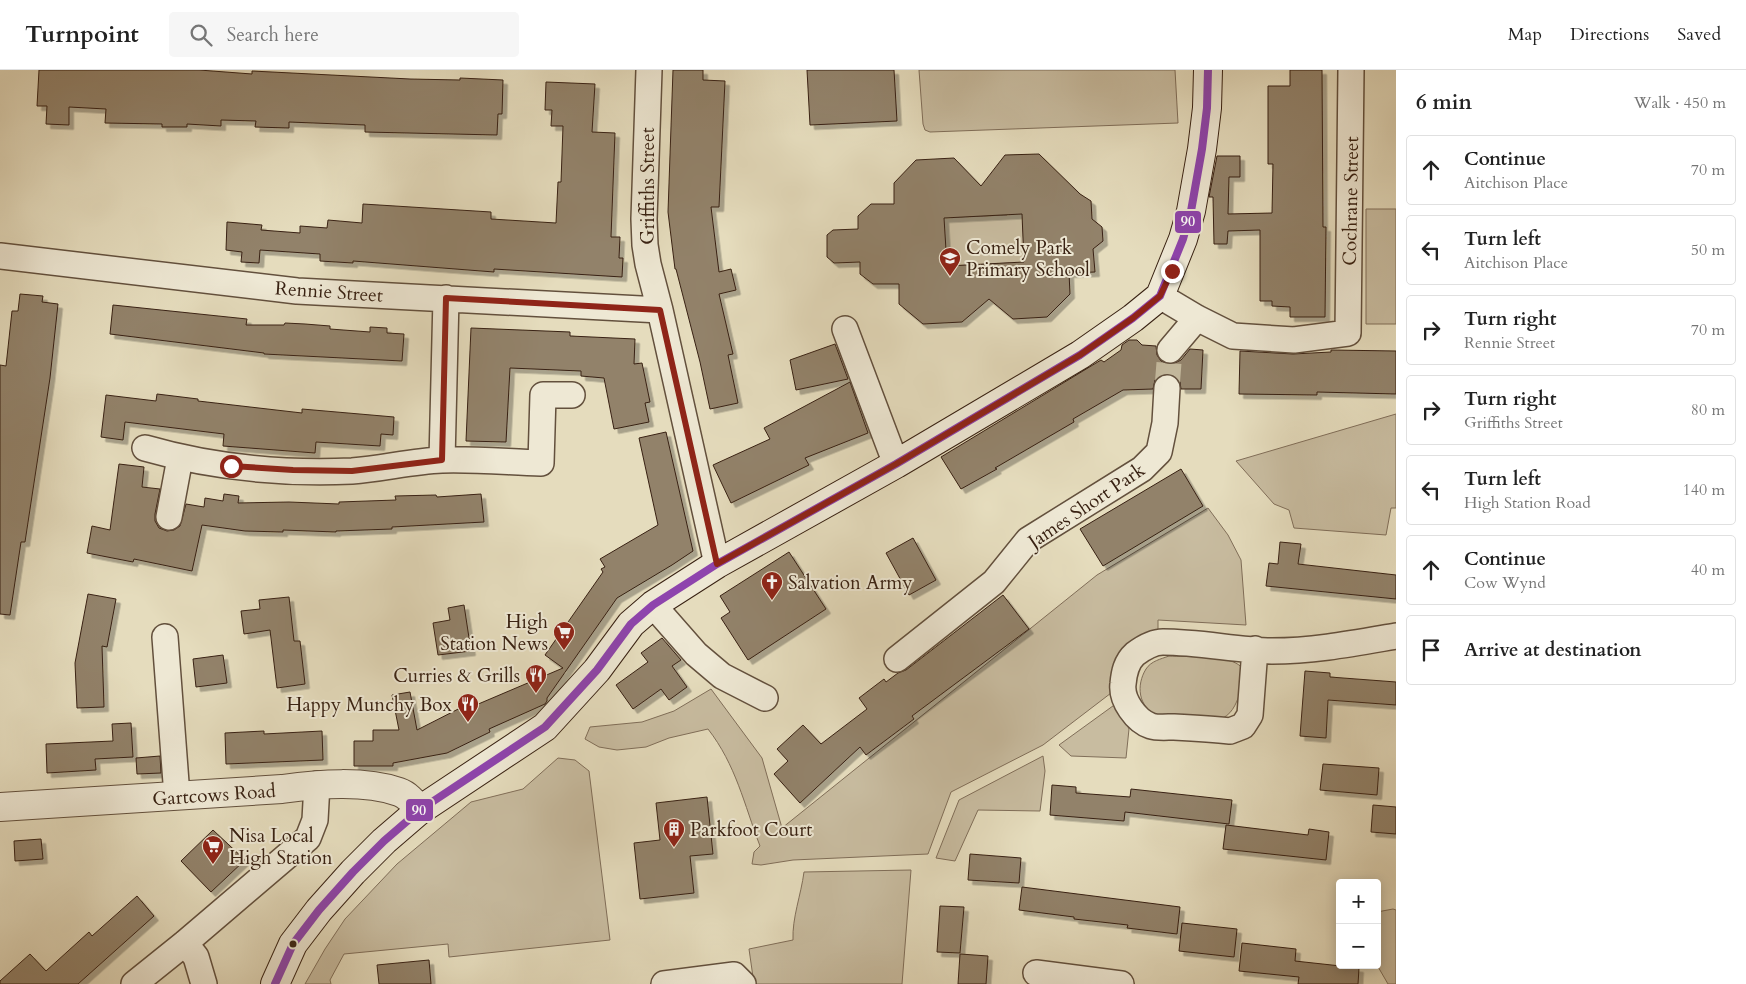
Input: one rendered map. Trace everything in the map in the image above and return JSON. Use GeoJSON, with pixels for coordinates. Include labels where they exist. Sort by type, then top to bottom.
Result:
{"type":"FeatureCollection","features":[{"type":"Feature","properties":{"kind":"main road"},"geometry":{"type":"LineString","coordinates":[[275,984],[293,944],[359,866],[384,841],[420,810],[545,727],[597,670],[631,624],[653,605],[717,564],[896,464],[1080,355],[1133,318],[1160,296],[1183,239],[1193,202],[1207,108],[1208,70]]}},
{"type":"Feature","properties":{"kind":"main road","name":"Gartcows Road"},"geometry":{"type":"LineString","coordinates":[[0,807],[282,790],[317,784],[370,786],[401,793],[420,810]]}},
{"type":"Feature","properties":{"kind":"street","name":"Griffiths Street"},"geometry":{"type":"LineString","coordinates":[[649,70],[644,219],[645,245],[717,564]]}},
{"type":"Feature","properties":{"kind":"street","name":"Cochrane Street"},"geometry":{"type":"LineString","coordinates":[[1197,318],[1232,336],[1294,340],[1348,333],[1351,70]]}},
{"type":"Feature","properties":{"kind":"street","name":"Rennie Street"},"geometry":{"type":"LineString","coordinates":[[0,256],[297,291],[660,310]]}},
{"type":"Feature","properties":{"kind":"street"},"geometry":{"type":"LineString","coordinates":[[1160,296],[1197,318],[1170,350]]}},
{"type":"Feature","properties":{"kind":"street"},"geometry":{"type":"LineString","coordinates":[[442,460],[446,298]]}},
{"type":"Feature","properties":{"kind":"street"},"geometry":{"type":"LineString","coordinates":[[845,330],[896,464]]}},
{"type":"Feature","properties":{"kind":"street","name":"James Short Park"},"geometry":{"type":"LineString","coordinates":[[897,659],[994,582],[1028,540],[1142,470],[1159,452],[1165,424],[1167,388]]}},
{"type":"Feature","properties":{"kind":"street"},"geometry":{"type":"LineString","coordinates":[[145,448],[180,458],[231,466],[293,470],[352,471],[442,460],[541,463],[543,395],[572,395]]}},
{"type":"Feature","properties":{"kind":"street"},"geometry":{"type":"LineString","coordinates":[[169,518],[180,458]]}},
{"type":"Feature","properties":{"kind":"street"},"geometry":{"type":"LineString","coordinates":[[653,605],[696,654],[722,676],[765,698]]}},
{"type":"Feature","properties":{"kind":"street"},"geometry":{"type":"LineString","coordinates":[[1255,649],[1250,715],[1243,726],[1230,731],[1151,726],[1136,716],[1128,704],[1122,689],[1124,668],[1134,655],[1150,645],[1161,642],[1272,650],[1354,644],[1396,636]]}},
{"type":"Feature","properties":{"kind":"street"},"geometry":{"type":"LineString","coordinates":[[165,637],[177,796]]}},
{"type":"Feature","properties":{"kind":"street"},"geometry":{"type":"LineString","coordinates":[[134,984],[186,943],[308,838],[315,820],[317,784]]}},
{"type":"Feature","properties":{"kind":"street"},"geometry":{"type":"LineString","coordinates":[[186,943],[196,957],[204,984]]}},
{"type":"Feature","properties":{"kind":"street"},"geometry":{"type":"LineString","coordinates":[[1036,973],[1121,984]]}},
{"type":"Feature","properties":{"kind":"street"},"geometry":{"type":"LineString","coordinates":[[664,984],[734,975],[743,984]]}},
{"type":"Feature","properties":{"kind":"shaded area"},"geometry":{"type":"Polygon","coordinates":[[[919,70],[1175,70],[1178,123],[930,132],[925,130],[923,124],[919,70]]]}},
{"type":"Feature","properties":{"kind":"shaded area"},"geometry":{"type":"Polygon","coordinates":[[[1038,202],[1023,223],[1024,254],[1041,271],[1009,263],[954,266],[944,276],[943,209],[957,217],[1007,215],[1019,203],[1038,202]]]}},
{"type":"Feature","properties":{"kind":"shaded area"},"geometry":{"type":"Polygon","coordinates":[[[1366,209],[1396,209],[1396,324],[1366,324],[1366,209]]]}},
{"type":"Feature","properties":{"kind":"shaded area"},"geometry":{"type":"Polygon","coordinates":[[[1396,414],[1396,508],[1391,508],[1386,535],[1294,528],[1289,510],[1274,504],[1236,461],[1396,414]]]}},
{"type":"Feature","properties":{"kind":"shaded area"},"geometry":{"type":"Polygon","coordinates":[[[1208,508],[1228,535],[1241,560],[1246,625],[1158,620],[1158,635],[1115,690],[1043,745],[951,792],[928,854],[793,860],[761,865],[752,864],[754,852],[760,846],[733,771],[708,729],[669,738],[646,747],[617,750],[599,747],[585,739],[590,727],[642,722],[674,711],[711,689],[762,758],[782,828],[1097,575],[1208,508]]]}},
{"type":"Feature","properties":{"kind":"shaded area"},"geometry":{"type":"Polygon","coordinates":[[[1169,656],[1228,660],[1241,667],[1243,675],[1242,687],[1230,713],[1223,718],[1169,717],[1157,715],[1146,707],[1140,688],[1143,675],[1151,664],[1169,656]]]}},
{"type":"Feature","properties":{"kind":"shaded area"},"geometry":{"type":"Polygon","coordinates":[[[1117,703],[1129,729],[1126,758],[1071,756],[1059,745],[1117,703]]]}},
{"type":"Feature","properties":{"kind":"shaded area"},"geometry":{"type":"Polygon","coordinates":[[[1043,756],[1045,771],[1040,811],[978,810],[955,861],[936,858],[959,800],[1043,756]]]}},
{"type":"Feature","properties":{"kind":"shaded area"},"geometry":{"type":"Polygon","coordinates":[[[558,758],[575,760],[589,771],[610,940],[449,957],[448,944],[344,954],[330,980],[331,984],[305,984],[345,919],[397,864],[471,802],[523,789],[558,758]]]}},
{"type":"Feature","properties":{"kind":"shaded area"},"geometry":{"type":"Polygon","coordinates":[[[911,870],[902,984],[754,984],[749,949],[793,940],[794,923],[804,872],[911,870]]]}},
{"type":"Feature","properties":{"kind":"shaded area"},"geometry":{"type":"Polygon","coordinates":[[[1396,910],[1396,984],[1388,984],[1379,969],[1381,969],[1381,911],[1396,910]]]}},
{"type":"Feature","properties":{"kind":"building"},"geometry":{"type":"Polygon","coordinates":[[[39,70],[199,70],[252,74],[252,71],[410,79],[460,80],[460,78],[503,80],[502,114],[498,114],[497,135],[365,132],[365,125],[289,122],[289,128],[255,127],[256,121],[221,120],[221,126],[187,124],[187,127],[162,127],[162,124],[105,123],[106,109],[69,107],[69,125],[46,124],[47,106],[37,106],[39,70]]]}},
{"type":"Feature","properties":{"kind":"building"},"geometry":{"type":"Polygon","coordinates":[[[673,70],[703,70],[703,80],[725,81],[719,207],[711,207],[719,272],[731,269],[736,290],[719,294],[733,354],[728,355],[738,403],[710,409],[700,362],[675,269],[668,212],[673,70]]]}},
{"type":"Feature","properties":{"kind":"building"},"geometry":{"type":"Polygon","coordinates":[[[807,70],[894,70],[897,121],[810,125],[807,70]]]}},
{"type":"Feature","properties":{"kind":"building"},"geometry":{"type":"Polygon","coordinates":[[[1290,70],[1322,70],[1323,227],[1326,227],[1325,317],[1290,317],[1290,307],[1272,306],[1272,301],[1260,301],[1260,230],[1228,231],[1227,244],[1214,244],[1213,197],[1209,197],[1217,156],[1240,156],[1240,177],[1229,177],[1228,214],[1272,213],[1273,164],[1268,164],[1268,86],[1290,86],[1290,70]]]}},
{"type":"Feature","properties":{"kind":"building"},"geometry":{"type":"Polygon","coordinates":[[[546,82],[595,84],[592,132],[615,133],[611,237],[620,237],[619,258],[623,258],[622,277],[494,269],[494,272],[353,261],[353,263],[320,261],[320,254],[260,250],[259,263],[241,262],[242,252],[226,250],[227,222],[262,225],[261,230],[300,233],[300,226],[327,228],[328,220],[362,223],[363,204],[491,212],[491,219],[556,223],[558,182],[561,182],[563,126],[551,126],[552,110],[545,110],[546,82]]]}},
{"type":"Feature","properties":{"kind":"building"},"geometry":{"type":"Polygon","coordinates":[[[1039,154],[1080,194],[1091,201],[1092,219],[1102,227],[1103,241],[1093,249],[1095,272],[1069,273],[1070,294],[1047,317],[1013,319],[989,299],[962,322],[923,324],[899,304],[899,284],[873,284],[860,274],[860,262],[834,263],[827,257],[827,235],[833,230],[858,229],[858,216],[871,204],[894,204],[894,183],[916,160],[954,158],[981,186],[1005,155],[1039,154]],[[1022,214],[944,218],[947,266],[1024,262],[1022,214]]]}},
{"type":"Feature","properties":{"kind":"building"},"geometry":{"type":"Polygon","coordinates":[[[20,294],[43,296],[42,302],[58,304],[50,378],[25,542],[21,542],[10,615],[0,614],[0,365],[6,366],[12,311],[18,311],[20,294]]]}},
{"type":"Feature","properties":{"kind":"building"},"geometry":{"type":"Polygon","coordinates":[[[113,305],[247,319],[246,325],[305,324],[330,326],[330,329],[370,332],[370,327],[387,328],[387,333],[404,334],[402,361],[264,354],[110,334],[113,305]]]}},
{"type":"Feature","properties":{"kind":"building"},"geometry":{"type":"Polygon","coordinates":[[[471,328],[570,332],[570,336],[635,339],[634,364],[642,363],[650,402],[645,403],[649,422],[614,429],[604,378],[581,376],[581,371],[510,368],[506,442],[466,441],[471,328]]]}},
{"type":"Feature","properties":{"kind":"building"},"geometry":{"type":"Polygon","coordinates":[[[1129,340],[1137,340],[1142,345],[1156,346],[1157,355],[1161,361],[1168,364],[1181,360],[1190,349],[1203,350],[1201,389],[1181,389],[1180,382],[1175,376],[1167,374],[1160,375],[1155,380],[1153,389],[1123,390],[1073,419],[1074,422],[961,489],[941,457],[1101,360],[1104,362],[1121,350],[1122,345],[1129,340]]]}},
{"type":"Feature","properties":{"kind":"building"},"geometry":{"type":"Polygon","coordinates":[[[835,344],[848,379],[796,390],[790,360],[835,344]]]}},
{"type":"Feature","properties":{"kind":"building"},"geometry":{"type":"Polygon","coordinates":[[[1331,350],[1396,351],[1396,394],[1317,392],[1317,395],[1239,394],[1240,351],[1293,354],[1331,352],[1331,350]]]}},
{"type":"Feature","properties":{"kind":"building"},"geometry":{"type":"Polygon","coordinates":[[[850,382],[868,433],[805,458],[809,465],[731,503],[713,465],[770,439],[764,428],[850,382]]]}},
{"type":"Feature","properties":{"kind":"building"},"geometry":{"type":"Polygon","coordinates":[[[157,394],[198,399],[198,401],[302,413],[302,409],[394,417],[393,435],[381,434],[380,446],[316,442],[315,453],[223,446],[224,434],[125,422],[123,440],[101,437],[106,395],[156,401],[157,394]]]}},
{"type":"Feature","properties":{"kind":"building"},"geometry":{"type":"Polygon","coordinates":[[[666,432],[693,551],[617,598],[547,698],[545,704],[489,729],[490,732],[447,753],[393,763],[393,766],[354,766],[354,741],[373,741],[373,730],[399,730],[392,695],[410,692],[417,730],[474,701],[476,705],[563,668],[545,655],[603,572],[601,569],[605,567],[600,559],[658,525],[639,438],[666,432]]]}},
{"type":"Feature","properties":{"kind":"building"},"geometry":{"type":"Polygon","coordinates":[[[119,464],[144,467],[142,487],[160,489],[155,521],[159,528],[167,531],[174,530],[180,526],[186,504],[204,507],[205,498],[223,501],[224,494],[239,496],[238,503],[289,502],[339,504],[339,502],[396,500],[395,496],[436,495],[437,497],[481,494],[484,522],[336,532],[245,531],[202,525],[192,571],[134,559],[133,562],[87,553],[92,526],[110,530],[119,464]]]}},
{"type":"Feature","properties":{"kind":"building"},"geometry":{"type":"Polygon","coordinates":[[[1181,469],[1203,506],[1103,566],[1080,529],[1181,469]]]}},
{"type":"Feature","properties":{"kind":"building"},"geometry":{"type":"Polygon","coordinates":[[[913,538],[936,580],[909,595],[886,553],[913,538]]]}},
{"type":"Feature","properties":{"kind":"building"},"geometry":{"type":"Polygon","coordinates":[[[1280,542],[1301,544],[1298,564],[1396,575],[1396,599],[1266,586],[1269,563],[1278,564],[1280,542]]]}},
{"type":"Feature","properties":{"kind":"building","name":"Salvation Army"},"geometry":{"type":"Polygon","coordinates":[[[789,552],[826,609],[748,660],[721,618],[730,612],[720,596],[789,552]]]}},
{"type":"Feature","properties":{"kind":"building"},"geometry":{"type":"Polygon","coordinates":[[[88,594],[116,599],[107,647],[102,646],[104,707],[77,708],[75,663],[88,594]]]}},
{"type":"Feature","properties":{"kind":"building"},"geometry":{"type":"Polygon","coordinates":[[[1003,595],[1029,629],[912,716],[914,719],[866,755],[860,747],[800,803],[774,774],[788,761],[777,749],[803,725],[821,744],[867,709],[859,698],[884,679],[886,682],[898,673],[906,670],[1003,595]]]}},
{"type":"Feature","properties":{"kind":"building"},"geometry":{"type":"Polygon","coordinates":[[[289,597],[294,641],[300,641],[305,684],[277,688],[270,630],[244,634],[241,611],[260,609],[259,600],[289,597]]]}},
{"type":"Feature","properties":{"kind":"building"},"geometry":{"type":"Polygon","coordinates":[[[464,605],[471,651],[438,655],[433,623],[450,620],[448,608],[464,605]]]}},
{"type":"Feature","properties":{"kind":"building"},"geometry":{"type":"Polygon","coordinates":[[[662,638],[681,660],[672,666],[687,687],[669,700],[661,689],[633,709],[616,685],[648,662],[641,653],[662,638]]]}},
{"type":"Feature","properties":{"kind":"building"},"geometry":{"type":"Polygon","coordinates":[[[223,655],[227,683],[196,687],[193,659],[223,655]]]}},
{"type":"Feature","properties":{"kind":"building"},"geometry":{"type":"Polygon","coordinates":[[[1305,671],[1330,673],[1330,677],[1396,682],[1396,705],[1328,700],[1326,738],[1300,736],[1305,671]]]}},
{"type":"Feature","properties":{"kind":"building"},"geometry":{"type":"Polygon","coordinates":[[[131,723],[133,757],[95,759],[96,770],[47,773],[46,744],[113,741],[112,724],[131,723]]]}},
{"type":"Feature","properties":{"kind":"building"},"geometry":{"type":"Polygon","coordinates":[[[264,731],[264,734],[322,731],[323,760],[226,764],[225,733],[264,731]]]}},
{"type":"Feature","properties":{"kind":"building"},"geometry":{"type":"Polygon","coordinates":[[[160,756],[161,773],[137,774],[136,758],[160,756]]]}},
{"type":"Feature","properties":{"kind":"building"},"geometry":{"type":"Polygon","coordinates":[[[1323,764],[1379,768],[1377,795],[1320,790],[1323,764]]]}},
{"type":"Feature","properties":{"kind":"building"},"geometry":{"type":"Polygon","coordinates":[[[1052,785],[1076,787],[1076,793],[1130,797],[1131,789],[1232,800],[1229,824],[1125,812],[1124,821],[1050,815],[1052,785]]]}},
{"type":"Feature","properties":{"kind":"building","name":"Parkfoot Court"},"geometry":{"type":"Polygon","coordinates":[[[707,797],[713,854],[690,856],[694,893],[640,899],[634,843],[660,840],[656,803],[707,797]]]}},
{"type":"Feature","properties":{"kind":"building"},"geometry":{"type":"Polygon","coordinates":[[[1373,805],[1396,807],[1396,834],[1371,832],[1373,805]]]}},
{"type":"Feature","properties":{"kind":"building"},"geometry":{"type":"Polygon","coordinates":[[[1226,825],[1308,835],[1309,829],[1329,832],[1326,860],[1223,849],[1226,825]]]}},
{"type":"Feature","properties":{"kind":"building","name":"Nisa Local High Station"},"geometry":{"type":"Polygon","coordinates":[[[213,830],[245,860],[211,892],[181,861],[213,830]]]}},
{"type":"Feature","properties":{"kind":"building"},"geometry":{"type":"Polygon","coordinates":[[[41,839],[43,859],[15,861],[14,841],[41,839]]]}},
{"type":"Feature","properties":{"kind":"building"},"geometry":{"type":"Polygon","coordinates":[[[970,854],[1021,858],[1019,883],[968,880],[970,854]]]}},
{"type":"Feature","properties":{"kind":"building"},"geometry":{"type":"Polygon","coordinates":[[[1022,887],[1180,907],[1177,934],[1127,928],[1128,925],[1019,910],[1022,887]]]}},
{"type":"Feature","properties":{"kind":"building"},"geometry":{"type":"Polygon","coordinates":[[[137,896],[154,916],[78,984],[0,984],[0,981],[30,954],[46,971],[89,932],[92,936],[137,896]]]}},
{"type":"Feature","properties":{"kind":"building"},"geometry":{"type":"Polygon","coordinates":[[[940,906],[964,907],[960,953],[937,952],[940,906]]]}},
{"type":"Feature","properties":{"kind":"building"},"geometry":{"type":"Polygon","coordinates":[[[1182,923],[1237,929],[1234,957],[1179,951],[1182,923]]]}},
{"type":"Feature","properties":{"kind":"building"},"geometry":{"type":"Polygon","coordinates":[[[1242,943],[1296,949],[1295,961],[1336,965],[1336,969],[1359,969],[1358,984],[1298,984],[1299,977],[1239,971],[1242,943]]]}},
{"type":"Feature","properties":{"kind":"building"},"geometry":{"type":"Polygon","coordinates":[[[960,954],[988,956],[986,984],[958,984],[960,954]]]}},
{"type":"Feature","properties":{"kind":"building"},"geometry":{"type":"Polygon","coordinates":[[[429,960],[431,984],[379,984],[377,965],[429,960]]]}},
{"type":"Feature","properties":{"kind":"tunnel"},"geometry":{"type":"LineString","coordinates":[[1167,388],[1170,350]]}},
{"type":"Feature","properties":{"kind":"transit line","name":"90"},"geometry":{"type":"LineString","coordinates":[[275,984],[293,944],[319,910],[353,872],[384,841],[420,810],[545,727],[597,670],[631,624],[653,605],[717,564],[896,464],[1080,355],[1133,318],[1160,296],[1183,239],[1191,211],[1207,108],[1208,70]]}},
{"type":"Feature","properties":{"kind":"place","name":"Comely Park Primary School"},"geometry":{"type":"Point","coordinates":[950,277]}},
{"type":"Feature","properties":{"kind":"place","name":"Salvation Army"},"geometry":{"type":"Point","coordinates":[772,601]}},
{"type":"Feature","properties":{"kind":"place","name":"High Station News"},"geometry":{"type":"Point","coordinates":[564,651]}},
{"type":"Feature","properties":{"kind":"place","name":"Curries & Grills"},"geometry":{"type":"Point","coordinates":[536,694]}},
{"type":"Feature","properties":{"kind":"place","name":"Happy Munchy Box"},"geometry":{"type":"Point","coordinates":[468,723]}},
{"type":"Feature","properties":{"kind":"place","name":"Parkfoot Court"},"geometry":{"type":"Point","coordinates":[674,848]}},
{"type":"Feature","properties":{"kind":"place","name":"Nisa Local High Station"},"geometry":{"type":"Point","coordinates":[213,865]}},
{"type":"Feature","properties":{"kind":"route"},"geometry":{"type":"LineString","coordinates":[[231,466],[352,471],[442,460],[446,298],[660,310],[717,564],[896,464],[1080,355],[1133,318],[1160,296],[1172,271]]}}]}
